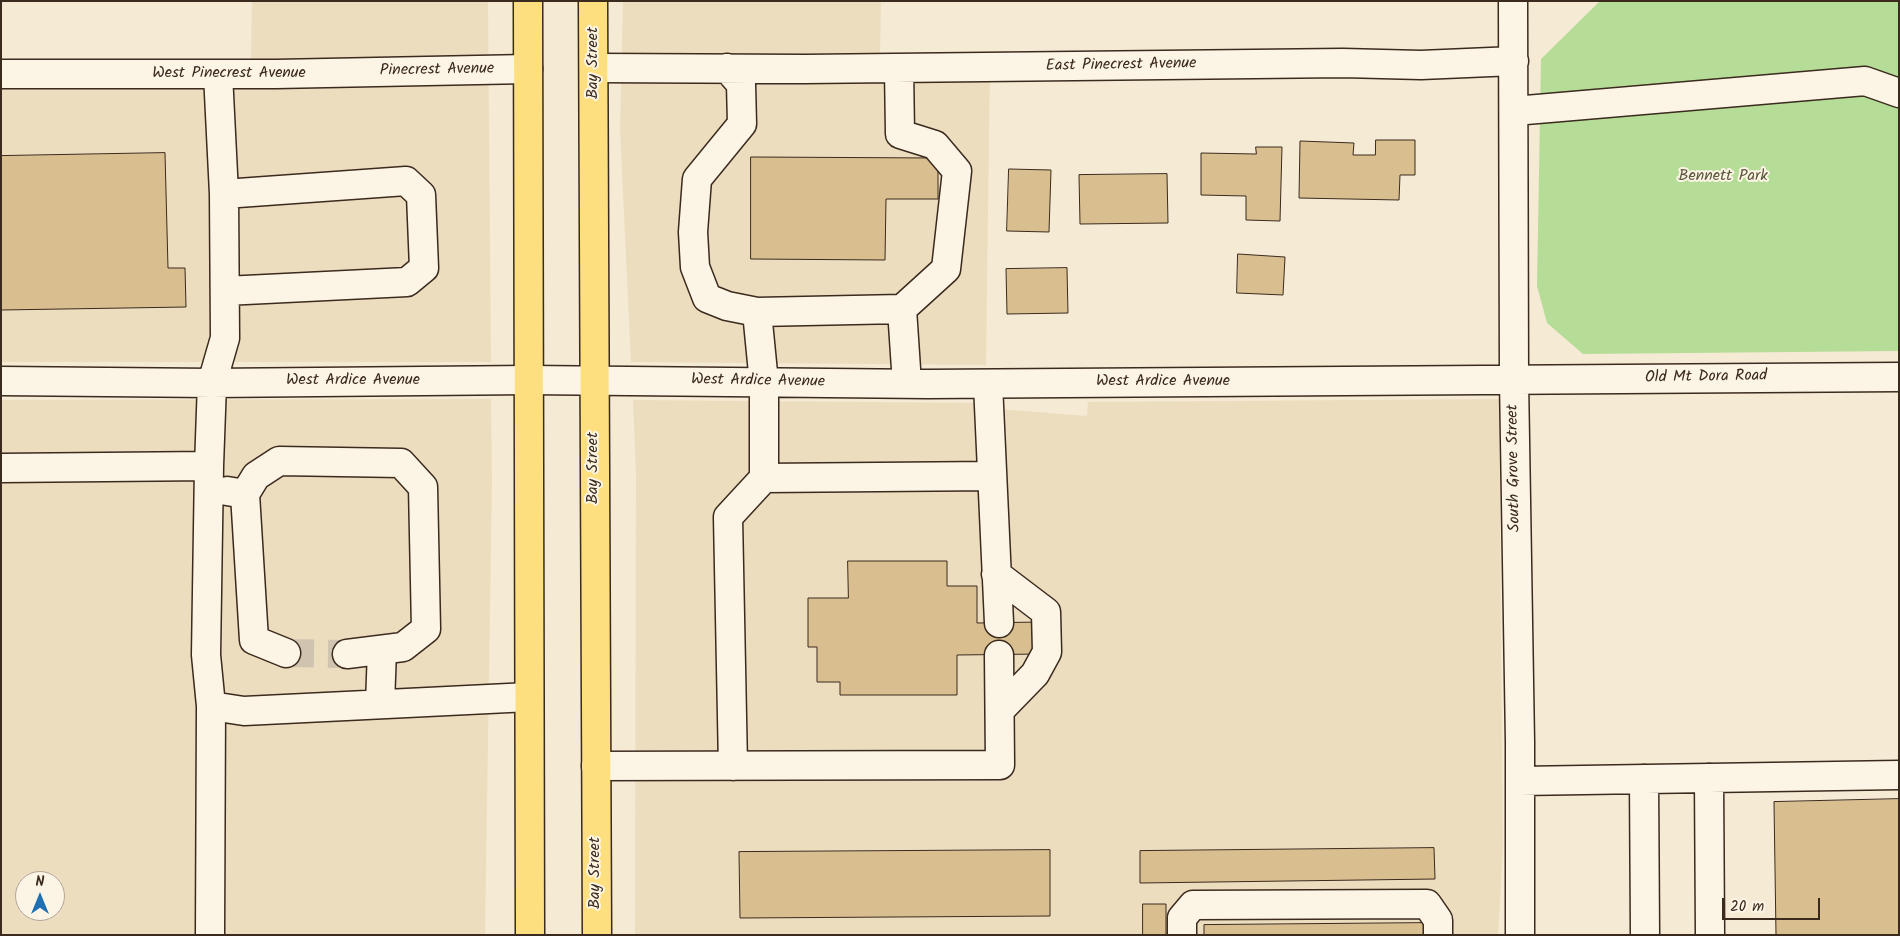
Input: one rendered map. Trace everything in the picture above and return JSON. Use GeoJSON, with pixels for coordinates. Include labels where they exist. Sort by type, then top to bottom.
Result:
{"type":"FeatureCollection","features":[{"type":"Feature","properties":{"kind":"main road"},"geometry":{"type":"LineString","coordinates":[[528,1],[530,935]]}},
{"type":"Feature","properties":{"kind":"main road","name":"Bay Street"},"geometry":{"type":"LineString","coordinates":[[593,1],[596,935]]}},
{"type":"Feature","properties":{"kind":"street","name":"South Grove Street"},"geometry":{"type":"LineString","coordinates":[[1513,1],[1514,380],[1520,781],[1520,935]]}},
{"type":"Feature","properties":{"kind":"street","name":"East Pinecrest Avenue"},"geometry":{"type":"LineString","coordinates":[[728,68],[1343,63],[1421,65],[1514,61]]}},
{"type":"Feature","properties":{"kind":"street"},"geometry":{"type":"LineString","coordinates":[[594,68],[728,68],[741,84],[742,124],[697,179],[693,232],[695,267],[707,298],[728,306],[757,312],[902,309],[946,269],[957,170],[935,145],[900,134],[899,68]]}},
{"type":"Feature","properties":{"kind":"street","name":"Pinecrest Avenue"},"geometry":{"type":"LineString","coordinates":[[346,72],[528,69]]}},
{"type":"Feature","properties":{"kind":"street","name":"West Pinecrest Avenue"},"geometry":{"type":"LineString","coordinates":[[1,74],[346,72]]}},
{"type":"Feature","properties":{"kind":"street"},"geometry":{"type":"LineString","coordinates":[[210,935],[211,706],[206,656],[209,477],[212,383],[225,338],[224,194],[218,74]]}},
{"type":"Feature","properties":{"kind":"street"},"geometry":{"type":"LineString","coordinates":[[1514,111],[1864,81],[1899,93]]}},
{"type":"Feature","properties":{"kind":"street"},"geometry":{"type":"LineString","coordinates":[[224,194],[406,181],[421,195],[424,268],[407,282],[225,290]]}},
{"type":"Feature","properties":{"kind":"street"},"geometry":{"type":"LineString","coordinates":[[902,309],[907,384]]}},
{"type":"Feature","properties":{"kind":"street"},"geometry":{"type":"LineString","coordinates":[[733,766],[728,517],[764,478],[764,383],[757,312]]}},
{"type":"Feature","properties":{"kind":"street","name":"Old Mt Dora Road"},"geometry":{"type":"LineString","coordinates":[[1514,380],[1899,376]]}},
{"type":"Feature","properties":{"kind":"street","name":"West Ardice Avenue"},"geometry":{"type":"LineString","coordinates":[[1,381],[212,383],[594,380],[988,384],[1514,380]]}},
{"type":"Feature","properties":{"kind":"street"},"geometry":{"type":"LineString","coordinates":[[988,384],[999,623]]}},
{"type":"Feature","properties":{"kind":"street"},"geometry":{"type":"LineString","coordinates":[[286,653],[254,640],[245,494],[256,476],[279,461],[401,463],[423,487],[426,629],[403,647],[347,654]]}},
{"type":"Feature","properties":{"kind":"street"},"geometry":{"type":"LineString","coordinates":[[1,468],[209,477],[245,494]]}},
{"type":"Feature","properties":{"kind":"street"},"geometry":{"type":"LineString","coordinates":[[764,478],[992,476]]}},
{"type":"Feature","properties":{"kind":"street"},"geometry":{"type":"LineString","coordinates":[[996,574],[1046,612],[1047,652],[1035,674],[1000,710]]}},
{"type":"Feature","properties":{"kind":"street"},"geometry":{"type":"LineString","coordinates":[[380,704],[382,650]]}},
{"type":"Feature","properties":{"kind":"street"},"geometry":{"type":"LineString","coordinates":[[596,766],[1000,765],[999,655]]}},
{"type":"Feature","properties":{"kind":"street"},"geometry":{"type":"LineString","coordinates":[[211,706],[244,711],[529,698]]}},
{"type":"Feature","properties":{"kind":"street"},"geometry":{"type":"LineString","coordinates":[[1520,781],[1899,775]]}},
{"type":"Feature","properties":{"kind":"street"},"geometry":{"type":"LineString","coordinates":[[1709,778],[1710,935]]}},
{"type":"Feature","properties":{"kind":"street"},"geometry":{"type":"LineString","coordinates":[[1644,779],[1645,935]]}},
{"type":"Feature","properties":{"kind":"street"},"geometry":{"type":"LineString","coordinates":[[1182,935],[1182,918],[1193,905],[1427,904],[1438,920],[1438,935]]}},
{"type":"Feature","properties":{"kind":"shaded area"},"geometry":{"type":"Polygon","coordinates":[[[252,1],[488,1],[491,362],[1,362],[1,65],[251,60],[252,1]]]}},
{"type":"Feature","properties":{"kind":"shaded area"},"geometry":{"type":"Polygon","coordinates":[[[623,1],[881,1],[880,57],[990,59],[986,365],[631,362],[620,130],[623,1]]]}},
{"type":"Feature","properties":{"kind":"shaded area"},"geometry":{"type":"Polygon","coordinates":[[[491,399],[492,480],[485,935],[1,935],[1,400],[491,399]]]}},
{"type":"Feature","properties":{"kind":"shaded area"},"geometry":{"type":"Polygon","coordinates":[[[1499,399],[1503,848],[1498,935],[635,935],[636,472],[633,400],[985,403],[986,408],[1087,416],[1088,402],[1499,399]]]}},
{"type":"Feature","properties":{"kind":"green space","name":"Bennett Park"},"geometry":{"type":"Polygon","coordinates":[[[1600,1],[1899,1],[1899,351],[1583,354],[1547,323],[1537,286],[1541,59],[1600,1]]]}},
{"type":"Feature","properties":{"kind":"building"},"geometry":{"type":"Polygon","coordinates":[[[1376,140],[1415,140],[1415,175],[1400,175],[1399,200],[1299,198],[1300,141],[1354,143],[1353,155],[1375,155],[1376,140]]]}},
{"type":"Feature","properties":{"kind":"building"},"geometry":{"type":"Polygon","coordinates":[[[1256,147],[1282,147],[1280,221],[1246,220],[1246,196],[1201,195],[1201,153],[1256,154],[1256,147]]]}},
{"type":"Feature","properties":{"kind":"building"},"geometry":{"type":"Polygon","coordinates":[[[165,153],[168,268],[185,268],[186,307],[1,310],[1,156],[165,153]]]}},
{"type":"Feature","properties":{"kind":"building"},"geometry":{"type":"Polygon","coordinates":[[[751,157],[938,158],[938,199],[886,199],[885,260],[751,259],[751,157]]]}},
{"type":"Feature","properties":{"kind":"building"},"geometry":{"type":"Polygon","coordinates":[[[1009,169],[1051,170],[1049,232],[1007,231],[1009,169]]]}},
{"type":"Feature","properties":{"kind":"building"},"geometry":{"type":"Polygon","coordinates":[[[1167,174],[1168,223],[1080,224],[1079,175],[1167,174]]]}},
{"type":"Feature","properties":{"kind":"building"},"geometry":{"type":"Polygon","coordinates":[[[1238,254],[1285,257],[1283,295],[1237,293],[1238,254]]]}},
{"type":"Feature","properties":{"kind":"building"},"geometry":{"type":"Polygon","coordinates":[[[1067,268],[1068,313],[1007,314],[1006,269],[1067,268]]]}},
{"type":"Feature","properties":{"kind":"building"},"geometry":{"type":"Polygon","coordinates":[[[848,561],[947,561],[947,586],[977,586],[977,623],[1040,622],[1041,654],[957,655],[957,695],[840,695],[840,682],[817,682],[817,647],[808,647],[808,598],[848,598],[848,561]]]}},
{"type":"Feature","properties":{"kind":"building"},"geometry":{"type":"Polygon","coordinates":[[[1899,799],[1899,935],[1776,935],[1774,802],[1899,799]]]}},
{"type":"Feature","properties":{"kind":"building"},"geometry":{"type":"Polygon","coordinates":[[[1434,848],[1435,879],[1140,883],[1140,851],[1434,848]]]}},
{"type":"Feature","properties":{"kind":"building"},"geometry":{"type":"Polygon","coordinates":[[[1050,850],[1050,916],[740,918],[739,852],[1050,850]]]}},
{"type":"Feature","properties":{"kind":"building"},"geometry":{"type":"Polygon","coordinates":[[[1143,904],[1166,904],[1166,935],[1143,935],[1143,904]]]}},
{"type":"Feature","properties":{"kind":"building"},"geometry":{"type":"Polygon","coordinates":[[[1427,923],[1427,935],[1204,935],[1204,925],[1427,923]]]}},
{"type":"Feature","properties":{"kind":"tunnel"},"geometry":{"type":"LineString","coordinates":[[286,653],[347,654]]}}]}
